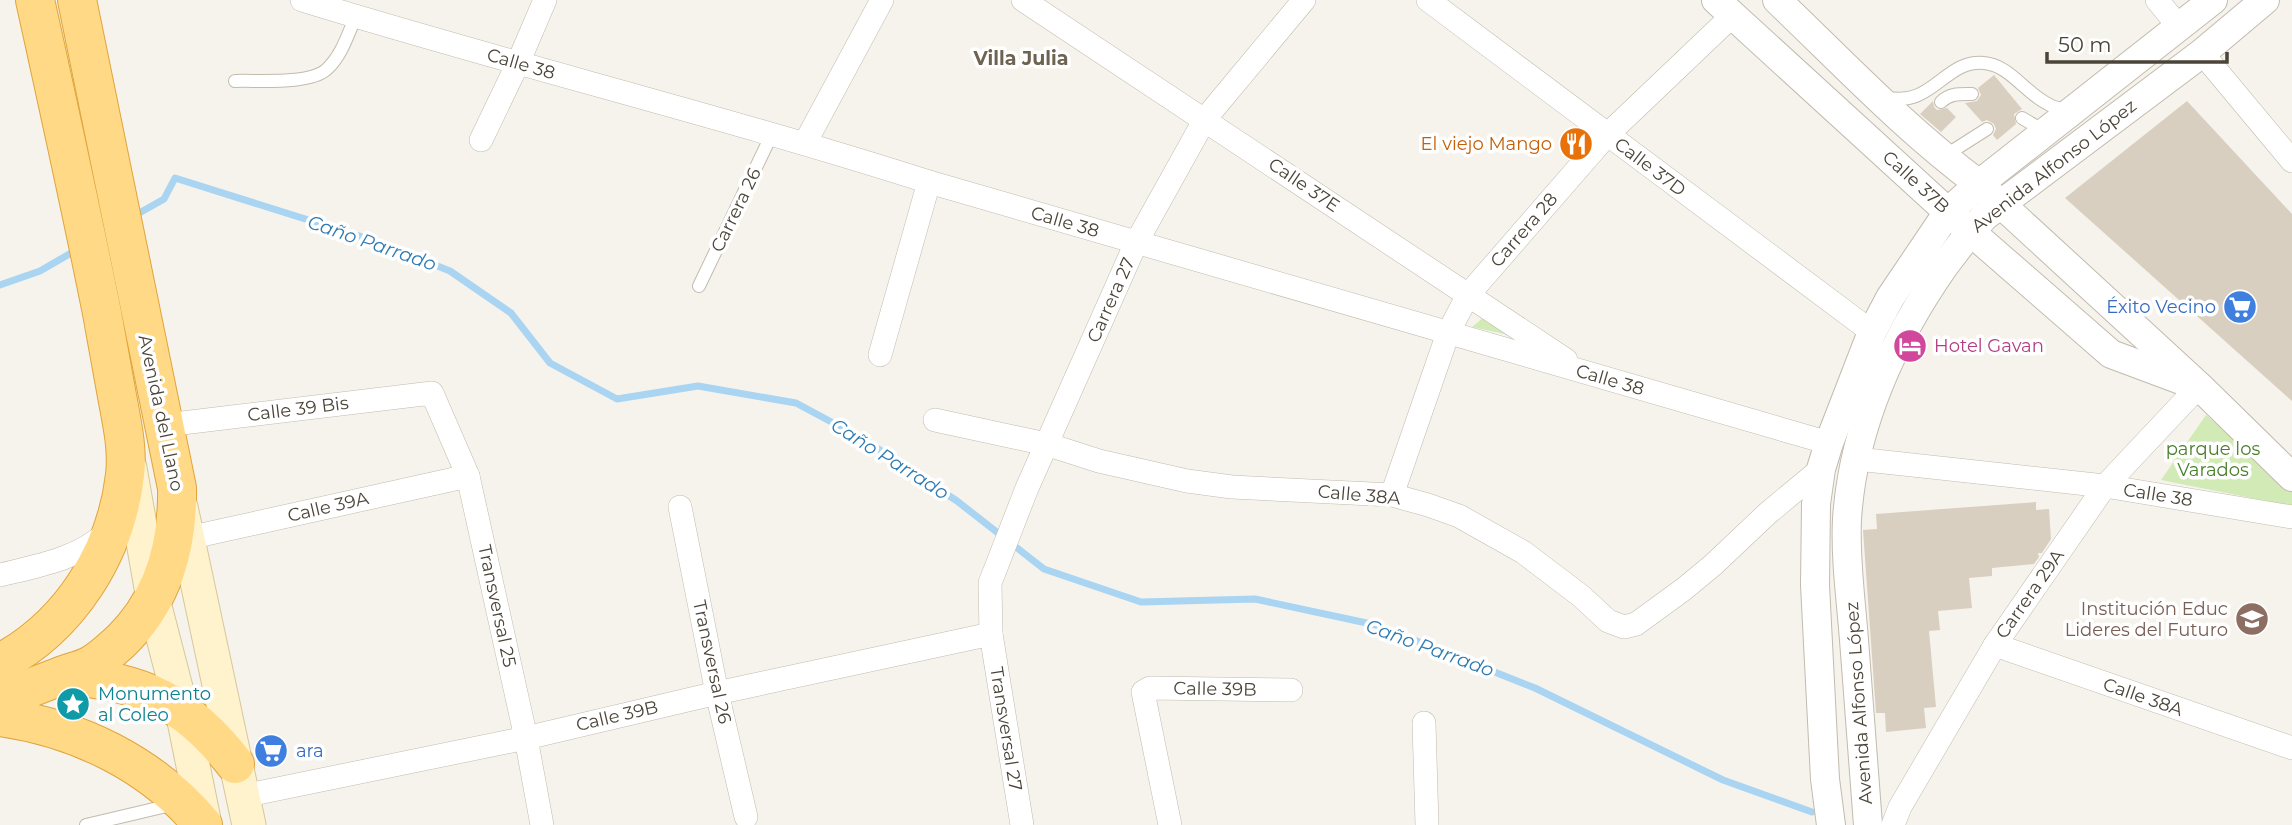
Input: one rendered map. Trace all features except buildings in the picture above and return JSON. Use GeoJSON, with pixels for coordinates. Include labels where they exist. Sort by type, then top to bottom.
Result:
{"type":"FeatureCollection","features":[{"type":"Feature","properties":{"kind":"highway"},"geometry":{"type":"LineString","coordinates":[[0,663],[33,642],[55,622],[90,578],[104,553],[121,500],[125,445],[74,172],[35,0]]}},
{"type":"Feature","properties":{"kind":"highway","name":"Avenida del Llano"},"geometry":{"type":"LineString","coordinates":[[77,0],[177,488]]}},
{"type":"Feature","properties":{"kind":"highway"},"geometry":{"type":"LineString","coordinates":[[0,700],[92,664],[110,652],[141,618],[166,573],[177,517],[177,488]]}},
{"type":"Feature","properties":{"kind":"highway"},"geometry":{"type":"LineString","coordinates":[[0,679],[96,677],[141,689],[182,711],[211,735],[242,795]]}},
{"type":"Feature","properties":{"kind":"highway"},"geometry":{"type":"LineString","coordinates":[[0,716],[44,725],[94,743],[140,769],[197,817]]}},
{"type":"Feature","properties":{"kind":"main road"},"geometry":{"type":"LineString","coordinates":[[125,445],[153,599],[182,711],[197,817]]}},
{"type":"Feature","properties":{"kind":"main road","name":"Avenida del Llano"},"geometry":{"type":"LineString","coordinates":[[177,488],[242,795]]}},
{"type":"Feature","properties":{"kind":"street","name":"Calle 38"},"geometry":{"type":"LineString","coordinates":[[302,0],[805,143],[1136,243],[1584,372],[1825,456]]}},
{"type":"Feature","properties":{"kind":"street"},"geometry":{"type":"LineString","coordinates":[[481,140],[545,0]]}},
{"type":"Feature","properties":{"kind":"street"},"geometry":{"type":"LineString","coordinates":[[805,143],[882,0]]}},
{"type":"Feature","properties":{"kind":"street","name":"Calle 37E"},"geometry":{"type":"LineString","coordinates":[[1023,0],[1584,372]]}},
{"type":"Feature","properties":{"kind":"street","name":"Carrera 27"},"geometry":{"type":"LineString","coordinates":[[991,634],[990,583],[1027,488],[1136,243],[1205,119],[1304,0]]}},
{"type":"Feature","properties":{"kind":"street","name":"Calle 37D"},"geometry":{"type":"LineString","coordinates":[[1428,0],[1872,332]]}},
{"type":"Feature","properties":{"kind":"street","name":"Calle 37B"},"geometry":{"type":"LineString","coordinates":[[1777,0],[1875,94],[1914,122],[1943,157],[2001,204],[2199,386],[2292,476]]}},
{"type":"Feature","properties":{"kind":"street"},"geometry":{"type":"LineString","coordinates":[[2157,0],[2180,28]]}},
{"type":"Feature","properties":{"kind":"street","name":"Avenida Alfonso López"},"geometry":{"type":"LineString","coordinates":[[1831,825],[1825,779],[1815,585],[1816,504],[1825,456],[1872,332],[1911,266],[1948,212],[1979,184],[2034,125],[2072,113],[2213,0]]}},
{"type":"Feature","properties":{"kind":"street","name":"Avenida Alfonso López"},"geometry":{"type":"LineString","coordinates":[[1868,825],[1847,545],[1850,492],[1857,459],[1870,409],[1894,349],[1926,293],[1970,231],[2001,204],[2202,52],[2265,0]]}},
{"type":"Feature","properties":{"kind":"street","name":"Carrera 28"},"geometry":{"type":"LineString","coordinates":[[1392,495],[1448,333],[1468,295],[1607,135],[1725,8]]}},
{"type":"Feature","properties":{"kind":"street","name":"Calle 37B"},"geometry":{"type":"LineString","coordinates":[[1725,8],[1948,212],[2111,354],[2199,386]]}},
{"type":"Feature","properties":{"kind":"street"},"geometry":{"type":"LineString","coordinates":[[2202,52],[2292,161]]}},
{"type":"Feature","properties":{"kind":"street"},"geometry":{"type":"LineString","coordinates":[[880,355],[929,182]]}},
{"type":"Feature","properties":{"kind":"street","name":"Carrera 29A"},"geometry":{"type":"LineString","coordinates":[[1893,825],[1900,807],[1994,645],[2105,486],[2199,386]]}},
{"type":"Feature","properties":{"kind":"street","name":"Calle 39 Bis"},"geometry":{"type":"LineString","coordinates":[[164,423],[174,424],[432,393]]}},
{"type":"Feature","properties":{"kind":"street","name":"Transversal 25"},"geometry":{"type":"LineString","coordinates":[[432,393],[468,476],[526,738],[542,825]]}},
{"type":"Feature","properties":{"kind":"street","name":"Calle 38A"},"geometry":{"type":"LineString","coordinates":[[935,420],[1046,444],[1110,464],[1188,481],[1232,487],[1392,495],[1459,516],[1492,534],[1552,574],[1608,621],[1624,627],[1636,624],[1713,565],[1825,456]]}},
{"type":"Feature","properties":{"kind":"street","name":"Calle 38"},"geometry":{"type":"LineString","coordinates":[[1857,459],[2105,486],[2292,517]]}},
{"type":"Feature","properties":{"kind":"street","name":"Calle 39A"},"geometry":{"type":"LineString","coordinates":[[188,538],[468,476]]}},
{"type":"Feature","properties":{"kind":"street","name":"Transversal 26"},"geometry":{"type":"LineString","coordinates":[[680,507],[717,693],[746,817]]}},
{"type":"Feature","properties":{"kind":"street"},"geometry":{"type":"LineString","coordinates":[[0,575],[71,555],[94,544],[114,526]]}},
{"type":"Feature","properties":{"kind":"street","name":"Calle 39B"},"geometry":{"type":"LineString","coordinates":[[242,795],[526,738],[717,693],[991,634]]}},
{"type":"Feature","properties":{"kind":"street","name":"Transversal 27"},"geometry":{"type":"LineString","coordinates":[[991,634],[1022,825]]}},
{"type":"Feature","properties":{"kind":"street","name":"Calle 38A"},"geometry":{"type":"LineString","coordinates":[[1994,645],[2292,748]]}},
{"type":"Feature","properties":{"kind":"street","name":"Calle 39B"},"geometry":{"type":"LineString","coordinates":[[1170,825],[1142,695],[1150,688],[1291,690]]}},
{"type":"Feature","properties":{"kind":"street"},"geometry":{"type":"LineString","coordinates":[[1424,723],[1427,825]]}},
{"type":"Feature","properties":{"kind":"lane"},"geometry":{"type":"LineString","coordinates":[[235,81],[306,79],[325,71],[340,53],[356,16]]}},
{"type":"Feature","properties":{"kind":"lane"},"geometry":{"type":"LineString","coordinates":[[1875,94],[1903,100],[1917,96],[1966,65],[1980,62],[1993,64],[2047,104],[2072,113]]}},
{"type":"Feature","properties":{"kind":"lane"},"geometry":{"type":"LineString","coordinates":[[1941,102],[1955,94],[1972,94]]}},
{"type":"Feature","properties":{"kind":"lane"},"geometry":{"type":"LineString","coordinates":[[1943,157],[1987,129]]}},
{"type":"Feature","properties":{"kind":"lane","name":"Carrera 26"},"geometry":{"type":"LineString","coordinates":[[699,286],[772,134]]}},
{"type":"Feature","properties":{"kind":"lane"},"geometry":{"type":"LineString","coordinates":[[86,825],[197,817]]}},
{"type":"Feature","properties":{"kind":"green space"},"geometry":{"type":"Polygon","coordinates":[[[1496,307],[1536,341],[1472,327],[1496,307]]]}},
{"type":"Feature","properties":{"kind":"green space","name":"parque los Varados"},"geometry":{"type":"Polygon","coordinates":[[[2206,415],[2292,486],[2292,506],[2161,480],[2206,415]]]}},
{"type":"Feature","properties":{"kind":"waterway","name":"Caño Parrado"},"geometry":{"type":"LineString","coordinates":[[134,216],[164,199],[175,178],[372,240],[450,271],[511,313],[550,363],[617,399],[698,386],[796,403],[863,439],[957,501],[1044,569],[1141,602],[1255,599],[1376,625],[1535,688],[1723,780],[1812,812]]}},
{"type":"Feature","properties":{"kind":"waterway","name":"Caño Parrado"},"geometry":{"type":"LineString","coordinates":[[0,285],[40,271],[78,249]]}},
{"type":"Feature","properties":{"kind":"place","name":"El viejo Mango"},"geometry":{"type":"Point","coordinates":[1576,144]}},
{"type":"Feature","properties":{"kind":"place","name":"Éxito Vecino"},"geometry":{"type":"Point","coordinates":[2240,307]}},
{"type":"Feature","properties":{"kind":"place","name":"Hotel Gavan"},"geometry":{"type":"Point","coordinates":[1910,346]}},
{"type":"Feature","properties":{"kind":"place","name":"Institución Educ Lideres del Futuro"},"geometry":{"type":"Point","coordinates":[2252,619]}},
{"type":"Feature","properties":{"kind":"place","name":"Monumento al Coleo"},"geometry":{"type":"Point","coordinates":[73,704]}},
{"type":"Feature","properties":{"kind":"place","name":"ara"},"geometry":{"type":"Point","coordinates":[271,751]}},
{"type":"Feature","properties":{"kind":"district","name":"Villa Julia"},"geometry":{"type":"Point","coordinates":[1021,58]}}]}
